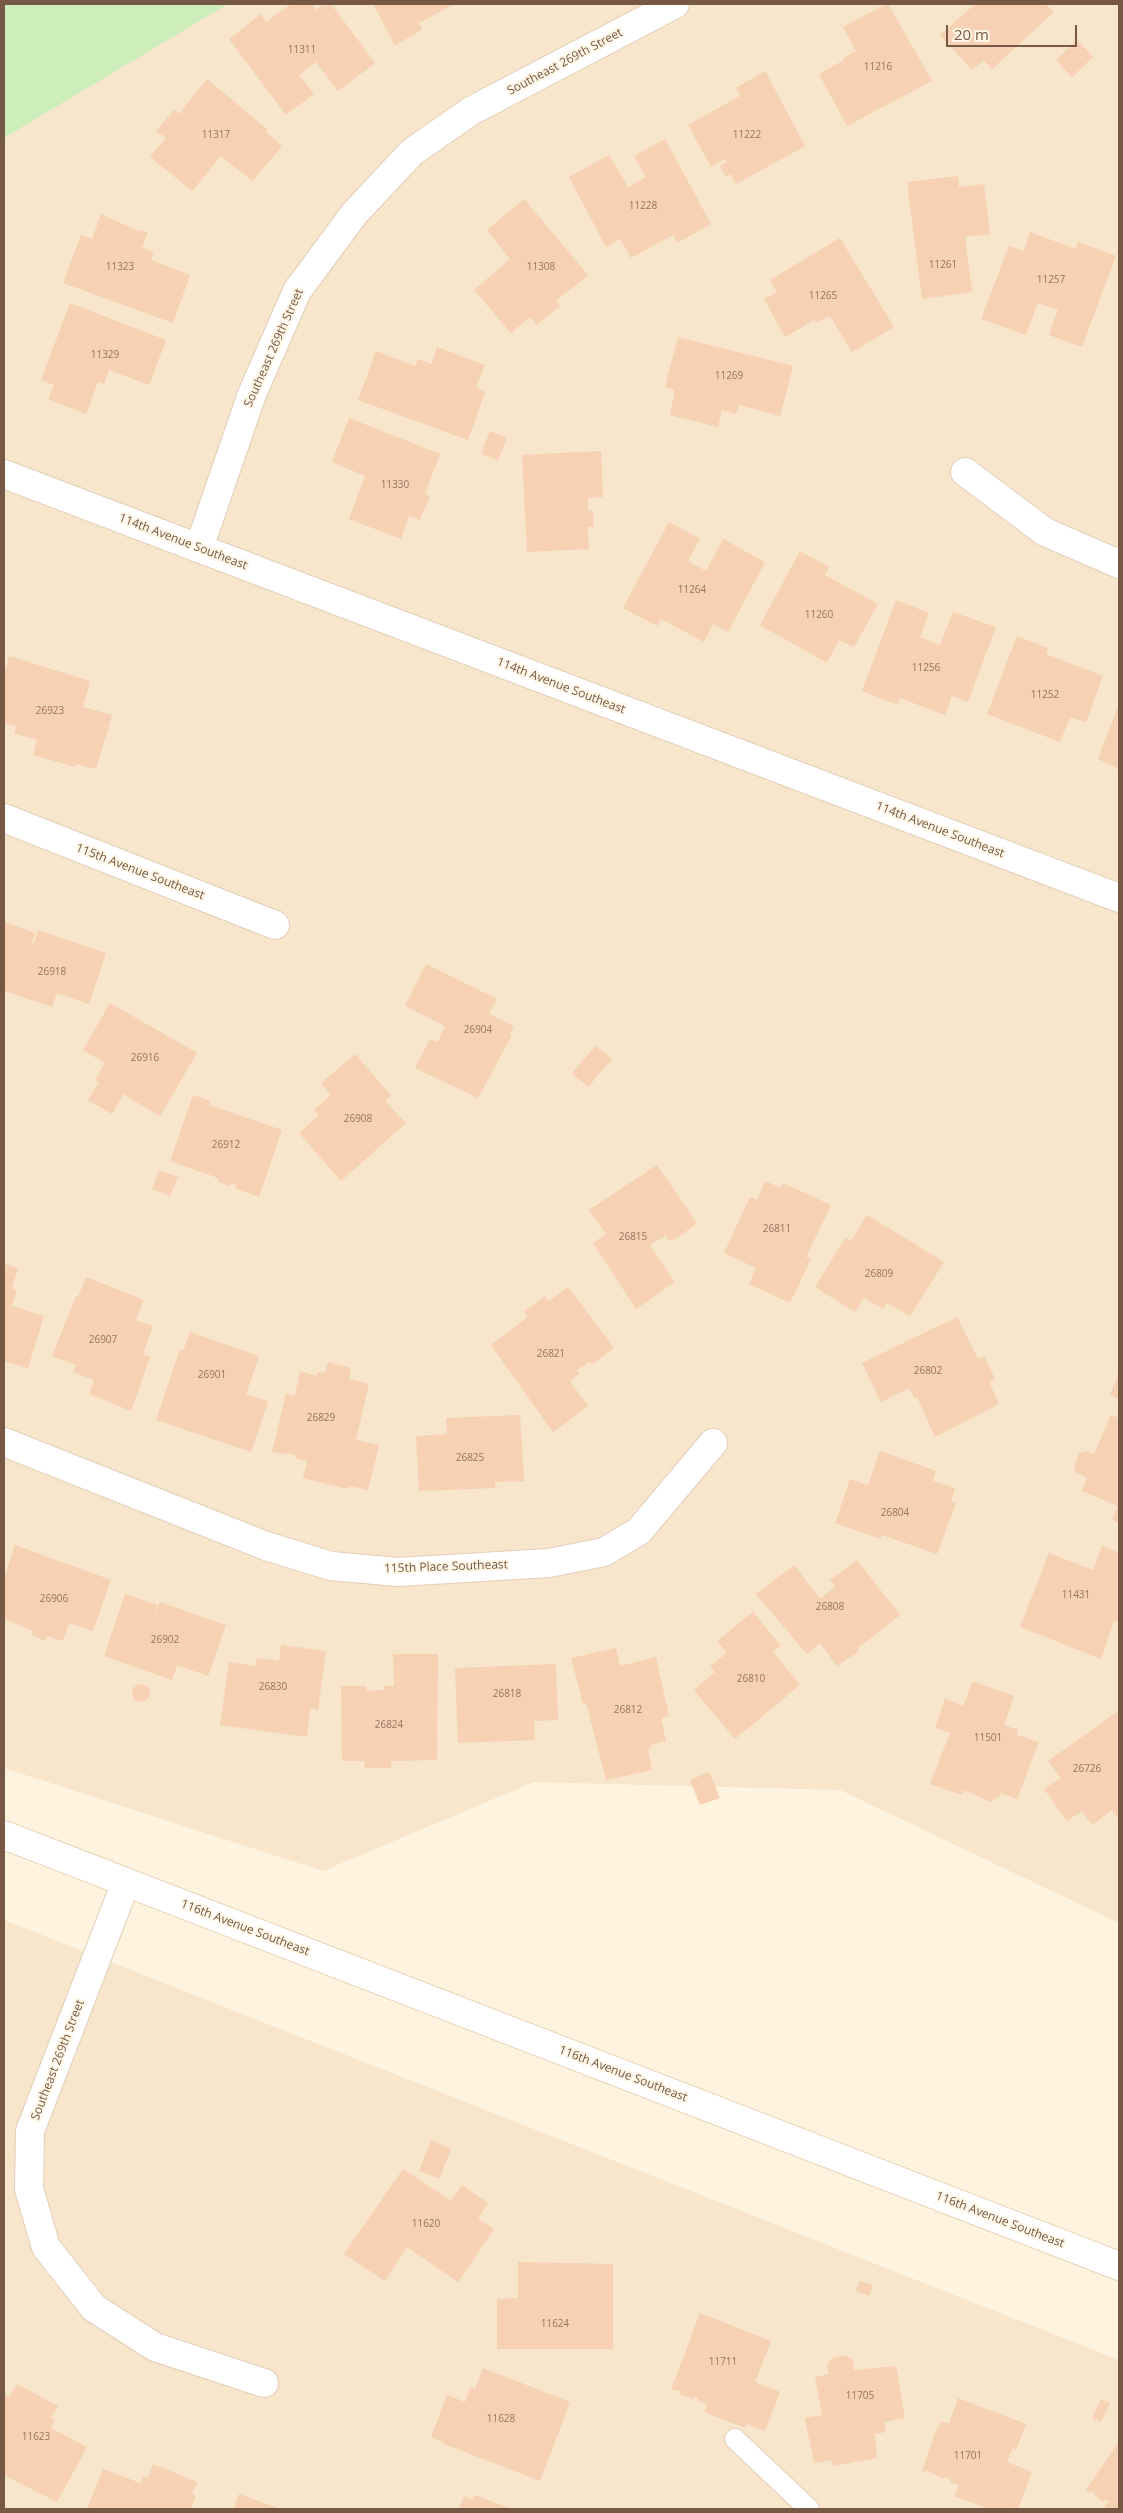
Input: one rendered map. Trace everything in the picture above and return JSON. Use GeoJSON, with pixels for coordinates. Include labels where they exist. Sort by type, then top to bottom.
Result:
{"type":"FeatureCollection","features":[{"type":"Feature","properties":{"kind":"street","name":"Southeast 269th Street"},"geometry":{"type":"LineString","coordinates":[[198,548],[252,394],[297,291],[354,214],[412,152],[471,112],[675,4]]}},
{"type":"Feature","properties":{"kind":"street"},"geometry":{"type":"LineString","coordinates":[[965,472],[1046,532],[1119,564]]}},
{"type":"Feature","properties":{"kind":"street","name":"114th Avenue Southeast"},"geometry":{"type":"LineString","coordinates":[[4,474],[1119,898]]}},
{"type":"Feature","properties":{"kind":"street","name":"115th Avenue Southeast"},"geometry":{"type":"LineString","coordinates":[[4,818],[275,925]]}},
{"type":"Feature","properties":{"kind":"street","name":"115th Place Southeast"},"geometry":{"type":"LineString","coordinates":[[4,1442],[266,1546],[331,1566],[398,1572],[549,1563],[604,1552],[639,1532],[713,1443]]}},
{"type":"Feature","properties":{"kind":"street","name":"116th Avenue Southeast"},"geometry":{"type":"LineString","coordinates":[[4,1835],[1119,2266]]}},
{"type":"Feature","properties":{"kind":"street","name":"Southeast 269th Street"},"geometry":{"type":"LineString","coordinates":[[126,1882],[30,2131],[29,2189],[46,2247],[94,2308],[155,2348],[264,2383]]}},
{"type":"Feature","properties":{"kind":"lane"},"geometry":{"type":"LineString","coordinates":[[735,2438],[810,2509]]}},
{"type":"Feature","properties":{"kind":"shaded area"},"geometry":{"type":"Polygon","coordinates":[[[228,4],[1119,4],[1119,1923],[840,1790],[534,1782],[323,1871],[4,1768],[4,138],[228,4]]]}},
{"type":"Feature","properties":{"kind":"shaded area"},"geometry":{"type":"Polygon","coordinates":[[[4,1920],[1119,2360],[1119,2509],[4,2509],[4,1920]]]}},
{"type":"Feature","properties":{"kind":"green space"},"geometry":{"type":"Polygon","coordinates":[[[4,4],[228,4],[4,138],[4,4]]]}},
{"type":"Feature","properties":{"kind":"building"},"geometry":{"type":"Polygon","coordinates":[[[291,4],[311,4],[316,10],[324,4],[331,4],[375,63],[338,91],[316,62],[299,75],[314,94],[286,115],[229,39],[261,14],[266,22],[291,4]]]}},
{"type":"Feature","properties":{"kind":"building"},"geometry":{"type":"Polygon","coordinates":[[[373,4],[454,4],[419,23],[422,30],[395,45],[373,4]]]}},
{"type":"Feature","properties":{"kind":"building"},"geometry":{"type":"Polygon","coordinates":[[[888,4],[932,81],[847,126],[819,74],[856,51],[843,27],[888,4]]]}},
{"type":"Feature","properties":{"kind":"building"},"geometry":{"type":"Polygon","coordinates":[[[975,4],[1046,4],[1054,12],[992,69],[984,60],[972,70],[940,35],[975,4]]]}},
{"type":"Feature","properties":{"kind":"building"},"geometry":{"type":"Polygon","coordinates":[[[1077,40],[1093,57],[1072,77],[1056,60],[1077,40]]]}},
{"type":"Feature","properties":{"kind":"building"},"geometry":{"type":"Polygon","coordinates":[[[765,71],[805,146],[736,184],[731,174],[726,177],[720,166],[727,162],[725,159],[711,167],[688,125],[740,96],[736,88],[765,71]]]}},
{"type":"Feature","properties":{"kind":"building"},"geometry":{"type":"Polygon","coordinates":[[[207,79],[268,130],[266,132],[282,146],[252,181],[221,156],[192,191],[150,157],[166,138],[156,131],[174,110],[179,114],[207,79]]]}},
{"type":"Feature","properties":{"kind":"building"},"geometry":{"type":"Polygon","coordinates":[[[665,139],[711,224],[677,243],[673,235],[631,258],[620,239],[606,247],[569,177],[609,155],[628,187],[646,177],[634,156],[665,139]]]}},
{"type":"Feature","properties":{"kind":"building"},"geometry":{"type":"Polygon","coordinates":[[[958,176],[959,187],[984,184],[990,234],[965,237],[972,292],[922,299],[907,182],[958,176]]]}},
{"type":"Feature","properties":{"kind":"building"},"geometry":{"type":"Polygon","coordinates":[[[524,199],[588,275],[556,301],[560,306],[537,325],[530,317],[511,333],[474,290],[510,259],[487,230],[524,199]]]}},
{"type":"Feature","properties":{"kind":"building"},"geometry":{"type":"Polygon","coordinates":[[[101,214],[136,230],[148,232],[142,247],[154,252],[151,260],[190,275],[173,323],[63,283],[81,235],[92,239],[101,214]]]}},
{"type":"Feature","properties":{"kind":"building"},"geometry":{"type":"Polygon","coordinates":[[[1030,232],[1076,249],[1078,242],[1116,256],[1082,347],[1049,335],[1058,310],[1038,303],[1026,335],[981,319],[1009,246],[1024,251],[1030,232]]]}},
{"type":"Feature","properties":{"kind":"building"},"geometry":{"type":"Polygon","coordinates":[[[840,238],[894,327],[852,352],[830,316],[816,323],[814,320],[785,337],[764,299],[777,292],[770,280],[840,238]]]}},
{"type":"Feature","properties":{"kind":"building"},"geometry":{"type":"Polygon","coordinates":[[[70,303],[166,340],[149,385],[109,370],[104,384],[98,382],[86,414],[48,399],[54,385],[41,380],[70,303]]]}},
{"type":"Feature","properties":{"kind":"building"},"geometry":{"type":"Polygon","coordinates":[[[678,337],[793,366],[780,416],[739,405],[736,414],[722,410],[718,427],[670,415],[675,390],[665,387],[678,337]]]}},
{"type":"Feature","properties":{"kind":"building"},"geometry":{"type":"Polygon","coordinates":[[[437,347],[485,365],[476,387],[485,392],[468,440],[358,400],[376,351],[415,366],[418,359],[432,364],[437,347]]]}},
{"type":"Feature","properties":{"kind":"building"},"geometry":{"type":"Polygon","coordinates":[[[349,418],[440,454],[425,494],[430,496],[420,520],[409,516],[401,539],[349,519],[365,476],[332,462],[349,418]]]}},
{"type":"Feature","properties":{"kind":"building"},"geometry":{"type":"Polygon","coordinates":[[[490,431],[507,438],[498,460],[481,454],[490,431]]]}},
{"type":"Feature","properties":{"kind":"building"},"geometry":{"type":"Polygon","coordinates":[[[601,451],[603,497],[588,498],[588,511],[593,510],[594,527],[588,527],[589,549],[527,552],[522,455],[601,451]]]}},
{"type":"Feature","properties":{"kind":"building"},"geometry":{"type":"Polygon","coordinates":[[[669,522],[700,539],[688,561],[706,571],[723,539],[765,562],[728,632],[713,624],[704,642],[661,619],[657,626],[623,608],[669,522]]]}},
{"type":"Feature","properties":{"kind":"building"},"geometry":{"type":"Polygon","coordinates":[[[800,551],[829,567],[825,575],[878,604],[854,647],[839,640],[827,663],[760,625],[800,551]]]}},
{"type":"Feature","properties":{"kind":"building"},"geometry":{"type":"Polygon","coordinates":[[[896,600],[929,613],[920,637],[940,645],[953,612],[996,627],[968,702],[952,696],[945,715],[900,698],[898,705],[862,691],[896,600]]]}},
{"type":"Feature","properties":{"kind":"building"},"geometry":{"type":"Polygon","coordinates":[[[1017,636],[1048,648],[1046,654],[1103,676],[1086,722],[1070,717],[1060,742],[987,714],[1017,636]]]}},
{"type":"Feature","properties":{"kind":"building"},"geometry":{"type":"Polygon","coordinates":[[[9,656],[90,681],[83,707],[112,715],[96,769],[76,764],[75,767],[33,755],[37,740],[14,733],[16,726],[4,723],[4,676],[9,656]]]}},
{"type":"Feature","properties":{"kind":"building"},"geometry":{"type":"Polygon","coordinates":[[[1119,704],[1119,769],[1098,759],[1119,704]]]}},
{"type":"Feature","properties":{"kind":"building"},"geometry":{"type":"Polygon","coordinates":[[[4,922],[35,933],[32,942],[34,943],[38,930],[106,953],[89,1004],[57,993],[52,1007],[4,991],[4,922]]]}},
{"type":"Feature","properties":{"kind":"building"},"geometry":{"type":"Polygon","coordinates":[[[426,964],[497,999],[489,1014],[514,1026],[510,1034],[512,1035],[478,1098],[415,1068],[430,1039],[438,1042],[445,1026],[405,1006],[426,964]]]}},
{"type":"Feature","properties":{"kind":"building"},"geometry":{"type":"Polygon","coordinates":[[[110,1003],[197,1053],[160,1116],[123,1094],[112,1114],[88,1100],[99,1082],[95,1080],[105,1063],[83,1050],[110,1003]]]}},
{"type":"Feature","properties":{"kind":"building"},"geometry":{"type":"Polygon","coordinates":[[[596,1046],[612,1059],[588,1087],[572,1073],[596,1046]]]}},
{"type":"Feature","properties":{"kind":"building"},"geometry":{"type":"Polygon","coordinates":[[[355,1054],[391,1095],[385,1101],[406,1123],[341,1181],[299,1133],[319,1115],[314,1110],[331,1095],[321,1083],[355,1054]]]}},
{"type":"Feature","properties":{"kind":"building"},"geometry":{"type":"Polygon","coordinates":[[[193,1095],[211,1101],[209,1105],[282,1130],[259,1197],[235,1188],[236,1185],[231,1183],[230,1186],[218,1182],[218,1178],[170,1161],[193,1095]]]}},
{"type":"Feature","properties":{"kind":"building"},"geometry":{"type":"Polygon","coordinates":[[[657,1165],[697,1223],[676,1239],[669,1241],[665,1236],[650,1245],[675,1282],[636,1309],[593,1243],[606,1234],[589,1210],[657,1165]]]}},
{"type":"Feature","properties":{"kind":"building"},"geometry":{"type":"Polygon","coordinates":[[[159,1170],[178,1177],[170,1196],[152,1189],[159,1170]]]}},
{"type":"Feature","properties":{"kind":"building"},"geometry":{"type":"Polygon","coordinates":[[[765,1181],[781,1188],[783,1183],[831,1205],[806,1257],[811,1259],[790,1303],[749,1284],[756,1268],[724,1253],[750,1197],[757,1200],[765,1181]]]}},
{"type":"Feature","properties":{"kind":"building"},"geometry":{"type":"Polygon","coordinates":[[[867,1215],[944,1262],[910,1316],[887,1303],[883,1309],[864,1298],[855,1312],[815,1287],[845,1238],[851,1241],[867,1215]]]}},
{"type":"Feature","properties":{"kind":"building"},"geometry":{"type":"Polygon","coordinates":[[[4,1264],[18,1268],[12,1288],[17,1291],[12,1306],[44,1316],[28,1368],[4,1361],[4,1264]]]}},
{"type":"Feature","properties":{"kind":"building"},"geometry":{"type":"Polygon","coordinates":[[[86,1277],[144,1300],[136,1320],[153,1326],[143,1354],[150,1357],[131,1411],[89,1394],[94,1380],[73,1372],[76,1365],[52,1356],[76,1296],[78,1297],[86,1277]]]}},
{"type":"Feature","properties":{"kind":"building"},"geometry":{"type":"Polygon","coordinates":[[[568,1287],[614,1348],[592,1364],[590,1361],[576,1371],[579,1374],[570,1381],[588,1406],[553,1432],[491,1345],[528,1317],[524,1311],[545,1296],[549,1301],[568,1287]]]}},
{"type":"Feature","properties":{"kind":"building"},"geometry":{"type":"Polygon","coordinates":[[[957,1317],[978,1359],[984,1356],[995,1379],[989,1382],[999,1404],[935,1437],[917,1397],[915,1399],[909,1388],[881,1402],[862,1363],[957,1317]]]}},
{"type":"Feature","properties":{"kind":"building"},"geometry":{"type":"Polygon","coordinates":[[[190,1332],[259,1356],[246,1394],[268,1401],[251,1452],[156,1420],[180,1349],[183,1351],[190,1332]]]}},
{"type":"Feature","properties":{"kind":"building"},"geometry":{"type":"Polygon","coordinates":[[[328,1362],[351,1368],[349,1379],[369,1384],[356,1440],[379,1445],[368,1490],[349,1486],[348,1489],[303,1478],[307,1461],[295,1458],[295,1455],[272,1452],[286,1394],[295,1396],[300,1371],[317,1376],[317,1372],[325,1373],[328,1362]]]}},
{"type":"Feature","properties":{"kind":"building"},"geometry":{"type":"Polygon","coordinates":[[[1119,1373],[1119,1399],[1110,1395],[1119,1373]]]}},
{"type":"Feature","properties":{"kind":"building"},"geometry":{"type":"Polygon","coordinates":[[[520,1415],[524,1481],[495,1482],[495,1488],[419,1491],[416,1436],[447,1434],[446,1418],[520,1415]]]}},
{"type":"Feature","properties":{"kind":"building"},"geometry":{"type":"Polygon","coordinates":[[[1111,1415],[1119,1418],[1119,1523],[1112,1520],[1118,1506],[1082,1491],[1087,1478],[1077,1473],[1074,1468],[1079,1453],[1086,1451],[1094,1454],[1111,1415]]]}},
{"type":"Feature","properties":{"kind":"building"},"geometry":{"type":"Polygon","coordinates":[[[880,1451],[936,1471],[933,1481],[955,1488],[951,1501],[956,1503],[937,1554],[882,1535],[880,1539],[835,1523],[850,1479],[868,1485],[880,1451]]]}},
{"type":"Feature","properties":{"kind":"building"},"geometry":{"type":"Polygon","coordinates":[[[15,1545],[111,1580],[93,1631],[69,1623],[63,1641],[47,1636],[45,1641],[32,1635],[33,1631],[4,1619],[4,1579],[15,1545]]]}},
{"type":"Feature","properties":{"kind":"building"},"geometry":{"type":"Polygon","coordinates":[[[1102,1546],[1119,1553],[1119,1622],[1114,1620],[1101,1659],[1020,1627],[1049,1553],[1093,1570],[1102,1546]]]}},
{"type":"Feature","properties":{"kind":"building"},"geometry":{"type":"Polygon","coordinates":[[[857,1560],[900,1615],[857,1649],[859,1651],[837,1666],[820,1643],[807,1654],[756,1594],[794,1565],[820,1599],[835,1587],[830,1580],[857,1560]]]}},
{"type":"Feature","properties":{"kind":"building"},"geometry":{"type":"Polygon","coordinates":[[[125,1594],[157,1605],[155,1614],[160,1602],[226,1625],[208,1676],[177,1665],[172,1680],[104,1656],[125,1594]]]}},
{"type":"Feature","properties":{"kind":"building"},"geometry":{"type":"Polygon","coordinates":[[[753,1612],[781,1646],[773,1652],[800,1685],[735,1739],[694,1690],[715,1672],[710,1666],[727,1653],[717,1641],[753,1612]]]}},
{"type":"Feature","properties":{"kind":"building"},"geometry":{"type":"Polygon","coordinates":[[[281,1645],[326,1651],[318,1710],[310,1708],[307,1737],[220,1725],[229,1662],[255,1666],[257,1658],[279,1661],[281,1645]]]}},
{"type":"Feature","properties":{"kind":"building"},"geometry":{"type":"Polygon","coordinates":[[[616,1648],[620,1666],[656,1657],[669,1716],[661,1718],[666,1741],[650,1745],[651,1749],[648,1749],[652,1770],[606,1780],[586,1703],[583,1704],[571,1658],[616,1648]]]}},
{"type":"Feature","properties":{"kind":"building"},"geometry":{"type":"Polygon","coordinates":[[[393,1654],[438,1654],[437,1760],[391,1761],[391,1768],[365,1768],[364,1761],[342,1761],[341,1686],[366,1686],[367,1691],[384,1690],[384,1686],[394,1686],[393,1654]]]}},
{"type":"Feature","properties":{"kind":"building"},"geometry":{"type":"Polygon","coordinates":[[[556,1664],[558,1720],[534,1721],[535,1740],[458,1743],[455,1668],[556,1664]]]}},
{"type":"Feature","properties":{"kind":"building"},"geometry":{"type":"Polygon","coordinates":[[[973,1681],[1014,1696],[1004,1725],[1018,1730],[1017,1735],[1039,1742],[1017,1799],[1001,1793],[999,1797],[991,1802],[964,1790],[962,1795],[930,1784],[950,1733],[935,1728],[945,1698],[963,1706],[973,1681]]]}},
{"type":"Feature","properties":{"kind":"building"},"geometry":{"type":"Polygon","coordinates":[[[137,1684],[145,1684],[150,1689],[148,1700],[137,1702],[132,1697],[132,1689],[137,1684]]]}},
{"type":"Feature","properties":{"kind":"building"},"geometry":{"type":"Polygon","coordinates":[[[1117,1712],[1119,1715],[1119,1820],[1112,1810],[1092,1825],[1082,1811],[1067,1821],[1044,1789],[1061,1778],[1048,1761],[1117,1712]]]}},
{"type":"Feature","properties":{"kind":"building"},"geometry":{"type":"Polygon","coordinates":[[[709,1772],[720,1798],[700,1805],[690,1780],[709,1772]]]}},
{"type":"Feature","properties":{"kind":"building"},"geometry":{"type":"Polygon","coordinates":[[[431,2140],[451,2149],[439,2179],[419,2171],[431,2140]]]}},
{"type":"Feature","properties":{"kind":"building"},"geometry":{"type":"Polygon","coordinates":[[[403,2169],[451,2201],[462,2185],[488,2203],[478,2219],[494,2229],[458,2282],[407,2247],[385,2281],[344,2254],[403,2169]]]}},
{"type":"Feature","properties":{"kind":"building"},"geometry":{"type":"Polygon","coordinates":[[[518,2262],[613,2264],[613,2349],[497,2349],[497,2299],[518,2298],[518,2262]]]}},
{"type":"Feature","properties":{"kind":"building"},"geometry":{"type":"Polygon","coordinates":[[[860,2281],[873,2285],[869,2296],[856,2291],[860,2281]]]}},
{"type":"Feature","properties":{"kind":"building"},"geometry":{"type":"Polygon","coordinates":[[[700,2313],[771,2341],[755,2382],[780,2392],[765,2431],[747,2424],[745,2428],[704,2412],[707,2404],[698,2401],[699,2398],[694,2396],[693,2399],[680,2394],[681,2391],[671,2390],[700,2313]]]}},
{"type":"Feature","properties":{"kind":"building"},"geometry":{"type":"Polygon","coordinates":[[[846,2355],[853,2360],[854,2370],[896,2366],[905,2418],[884,2422],[886,2432],[875,2434],[877,2458],[833,2466],[832,2460],[814,2463],[805,2418],[822,2415],[815,2377],[829,2374],[827,2365],[832,2358],[846,2355]]]}},
{"type":"Feature","properties":{"kind":"building"},"geometry":{"type":"Polygon","coordinates":[[[483,2368],[570,2402],[540,2481],[431,2437],[447,2395],[465,2402],[470,2387],[475,2389],[483,2368]]]}},
{"type":"Feature","properties":{"kind":"building"},"geometry":{"type":"Polygon","coordinates":[[[17,2384],[58,2406],[51,2418],[55,2420],[51,2428],[87,2447],[57,2502],[4,2475],[4,2397],[5,2394],[9,2397],[17,2384]]]}},
{"type":"Feature","properties":{"kind":"building"},"geometry":{"type":"Polygon","coordinates":[[[958,2398],[1026,2424],[1016,2450],[1013,2448],[1007,2462],[1032,2472],[1018,2509],[997,2507],[996,2509],[989,2509],[954,2496],[959,2485],[926,2470],[925,2472],[922,2471],[936,2431],[941,2421],[949,2424],[958,2398]]]}},
{"type":"Feature","properties":{"kind":"building"},"geometry":{"type":"Polygon","coordinates":[[[1101,2399],[1110,2403],[1101,2422],[1092,2418],[1101,2399]]]}},
{"type":"Feature","properties":{"kind":"building"},"geometry":{"type":"Polygon","coordinates":[[[1119,2441],[1119,2509],[1103,2509],[1109,2501],[1106,2500],[1104,2502],[1093,2494],[1095,2493],[1092,2491],[1091,2493],[1086,2490],[1119,2441]]]}},
{"type":"Feature","properties":{"kind":"building"},"geometry":{"type":"Polygon","coordinates":[[[153,2464],[197,2482],[192,2494],[196,2496],[191,2509],[87,2509],[103,2469],[140,2483],[143,2476],[148,2478],[153,2464]]]}},
{"type":"Feature","properties":{"kind":"building"},"geometry":{"type":"Polygon","coordinates":[[[239,2494],[281,2509],[234,2509],[239,2494]]]}},
{"type":"Feature","properties":{"kind":"building"},"geometry":{"type":"Polygon","coordinates":[[[475,2495],[512,2509],[459,2509],[464,2496],[473,2500],[475,2495]]]}}]}
